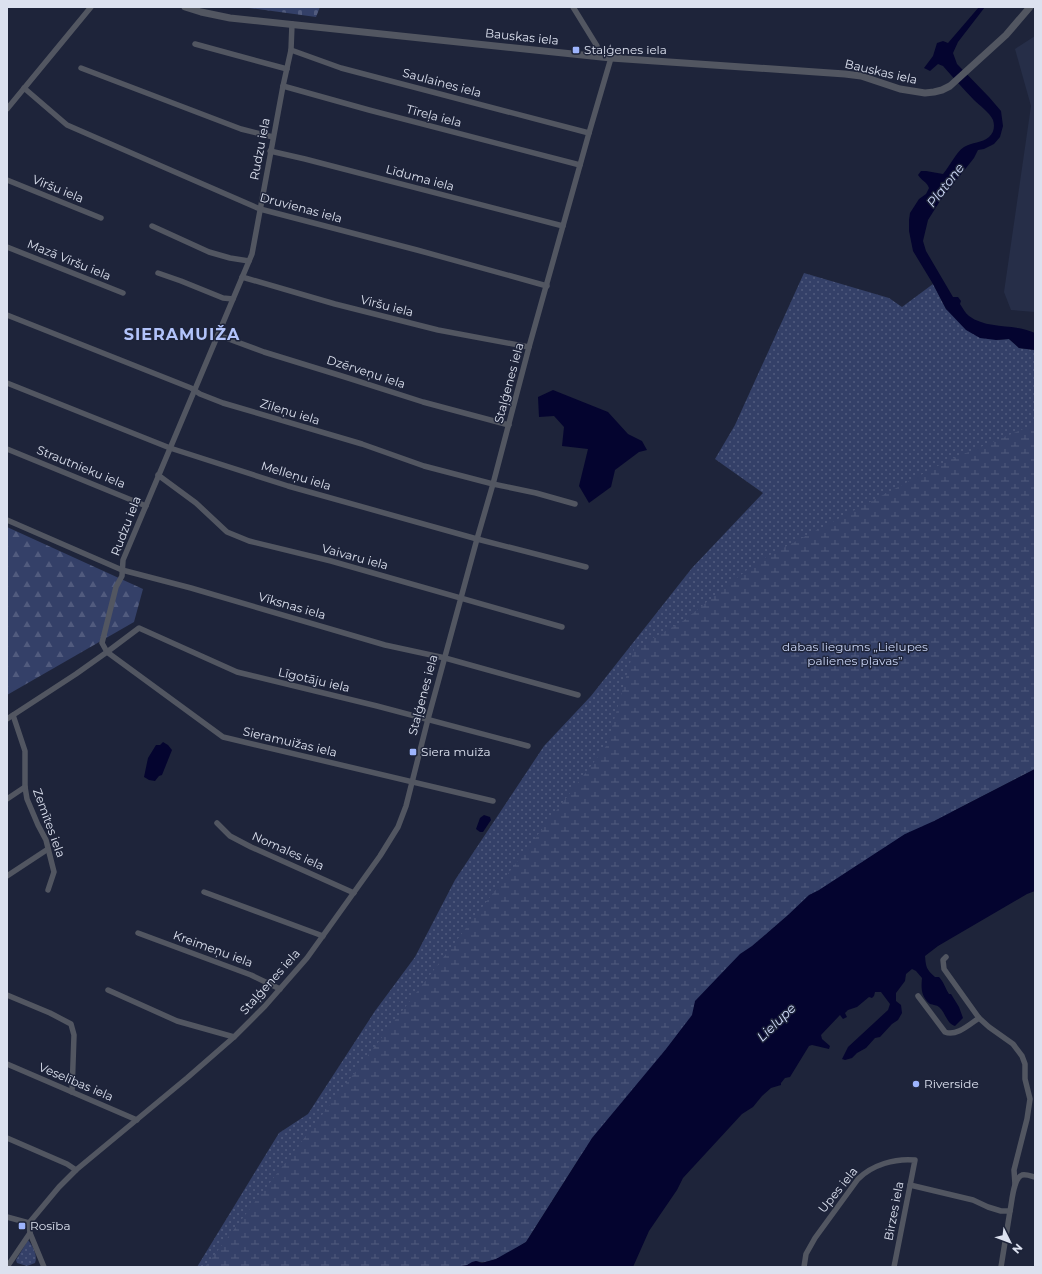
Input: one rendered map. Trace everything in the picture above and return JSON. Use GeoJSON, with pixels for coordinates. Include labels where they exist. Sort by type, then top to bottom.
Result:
{"type":"FeatureCollection","features":[{"type":"Feature","properties":{"kind":"street"},"geometry":{"type":"LineString","coordinates":[[7,109],[91,7]]}},
{"type":"Feature","properties":{"kind":"street","name":"Bauskas iela"},"geometry":{"type":"LineString","coordinates":[[186,7],[201,12],[230,18],[611,58],[845,74],[860,76],[900,89],[925,93],[934,92],[950,86],[1006,35],[1030,7]]}},
{"type":"Feature","properties":{"kind":"street"},"geometry":{"type":"LineString","coordinates":[[573,7],[597,46],[597,56]]}},
{"type":"Feature","properties":{"kind":"street","name":"Rudzu iela"},"geometry":{"type":"LineString","coordinates":[[107,652],[102,643],[116,587],[122,576],[123,560],[252,254],[270,151],[287,69],[292,24]]}},
{"type":"Feature","properties":{"kind":"street"},"geometry":{"type":"LineString","coordinates":[[196,44],[287,69]]}},
{"type":"Feature","properties":{"kind":"street","name":"Saulaines iela"},"geometry":{"type":"LineString","coordinates":[[290,50],[341,68],[589,133]]}},
{"type":"Feature","properties":{"kind":"street","name":"Staļģenes iela"},"geometry":{"type":"LineString","coordinates":[[29,1224],[59,1187],[76,1170],[234,1037],[280,989],[324,936],[390,842],[398,828],[406,806],[428,719],[529,347],[611,58]]}},
{"type":"Feature","properties":{"kind":"street"},"geometry":{"type":"LineString","coordinates":[[81,68],[241,129],[273,137]]}},
{"type":"Feature","properties":{"kind":"street","name":"Tīreļa iela"},"geometry":{"type":"LineString","coordinates":[[283,86],[580,165]]}},
{"type":"Feature","properties":{"kind":"street","name":"Druvienas iela"},"geometry":{"type":"LineString","coordinates":[[24,88],[67,125],[260,209],[547,286]]}},
{"type":"Feature","properties":{"kind":"street","name":"Līduma iela"},"geometry":{"type":"LineString","coordinates":[[270,151],[563,226]]}},
{"type":"Feature","properties":{"kind":"street","name":"Viršu iela"},"geometry":{"type":"LineString","coordinates":[[7,180],[101,218]]}},
{"type":"Feature","properties":{"kind":"street"},"geometry":{"type":"LineString","coordinates":[[152,226],[209,252],[230,258],[249,261]]}},
{"type":"Feature","properties":{"kind":"street","name":"Mazā Viršu iela"},"geometry":{"type":"LineString","coordinates":[[7,247],[123,294]]}},
{"type":"Feature","properties":{"kind":"street"},"geometry":{"type":"LineString","coordinates":[[158,273],[223,298],[232,299]]}},
{"type":"Feature","properties":{"kind":"street","name":"Viršu iela"},"geometry":{"type":"LineString","coordinates":[[242,277],[335,304],[438,330],[529,347]]}},
{"type":"Feature","properties":{"kind":"street","name":"Zileņu iela"},"geometry":{"type":"LineString","coordinates":[[7,315],[195,390],[200,394],[223,403],[362,444],[424,466],[575,504]]}},
{"type":"Feature","properties":{"kind":"street","name":"Dzērveņu iela"},"geometry":{"type":"LineString","coordinates":[[218,335],[264,352],[423,402],[509,425]]}},
{"type":"Feature","properties":{"kind":"street","name":"Melleņu iela"},"geometry":{"type":"LineString","coordinates":[[7,383],[170,448],[288,486],[477,539],[586,567]]}},
{"type":"Feature","properties":{"kind":"street","name":"Strautnieku iela"},"geometry":{"type":"LineString","coordinates":[[7,449],[146,506]]}},
{"type":"Feature","properties":{"kind":"street","name":"Vaivaru iela"},"geometry":{"type":"LineString","coordinates":[[158,475],[196,503],[227,532],[249,541],[331,561],[562,627]]}},
{"type":"Feature","properties":{"kind":"street","name":"Vīksnas iela"},"geometry":{"type":"LineString","coordinates":[[7,520],[122,570],[191,588],[385,645],[445,658],[578,695]]}},
{"type":"Feature","properties":{"kind":"street","name":"Līgotāju iela"},"geometry":{"type":"LineString","coordinates":[[107,652],[139,628],[237,672],[428,719],[528,746]]}},
{"type":"Feature","properties":{"kind":"street"},"geometry":{"type":"LineString","coordinates":[[7,720],[107,652]]}},
{"type":"Feature","properties":{"kind":"street","name":"Sieramuižas iela"},"geometry":{"type":"LineString","coordinates":[[107,652],[223,738],[493,801]]}},
{"type":"Feature","properties":{"kind":"street","name":"Zemītes iela"},"geometry":{"type":"LineString","coordinates":[[13,715],[25,751],[25,787],[31,809],[46,840],[54,872],[48,890]]}},
{"type":"Feature","properties":{"kind":"street"},"geometry":{"type":"LineString","coordinates":[[7,799],[25,787]]}},
{"type":"Feature","properties":{"kind":"street","name":"Nomales iela"},"geometry":{"type":"LineString","coordinates":[[217,823],[230,836],[251,847],[354,893]]}},
{"type":"Feature","properties":{"kind":"street"},"geometry":{"type":"LineString","coordinates":[[7,876],[48,849]]}},
{"type":"Feature","properties":{"kind":"street"},"geometry":{"type":"LineString","coordinates":[[204,892],[324,936]]}},
{"type":"Feature","properties":{"kind":"street","name":"Kreimeņu iela"},"geometry":{"type":"LineString","coordinates":[[138,933],[251,975],[280,989]]}},
{"type":"Feature","properties":{"kind":"street"},"geometry":{"type":"LineString","coordinates":[[946,957],[943,960],[944,969],[979,1018],[1013,1044],[1022,1056],[1025,1064],[1025,1079],[1030,1099],[1028,1119],[1014,1170],[1015,1184],[1001,1267]]}},
{"type":"Feature","properties":{"kind":"street"},"geometry":{"type":"LineString","coordinates":[[108,990],[177,1021],[234,1037]]}},
{"type":"Feature","properties":{"kind":"street"},"geometry":{"type":"LineString","coordinates":[[7,995],[50,1013],[71,1024],[74,1035],[72,1092]]}},
{"type":"Feature","properties":{"kind":"street"},"geometry":{"type":"LineString","coordinates":[[918,996],[945,1032],[949,1034],[968,1026],[979,1018]]}},
{"type":"Feature","properties":{"kind":"street","name":"Veselības iela"},"geometry":{"type":"LineString","coordinates":[[7,1064],[137,1120]]}},
{"type":"Feature","properties":{"kind":"street"},"geometry":{"type":"LineString","coordinates":[[7,1138],[67,1164],[76,1170]]}},
{"type":"Feature","properties":{"kind":"street","name":"Upes iela"},"geometry":{"type":"LineString","coordinates":[[804,1267],[806,1254],[815,1238],[864,1173],[884,1164],[898,1160],[915,1160]]}},
{"type":"Feature","properties":{"kind":"street","name":"Birzes iela"},"geometry":{"type":"LineString","coordinates":[[894,1267],[915,1160]]}},
{"type":"Feature","properties":{"kind":"street"},"geometry":{"type":"LineString","coordinates":[[1015,1184],[1020,1176],[1024,1175],[1035,1177]]}},
{"type":"Feature","properties":{"kind":"street"},"geometry":{"type":"LineString","coordinates":[[910,1185],[973,1200],[1001,1211],[1010,1211]]}},
{"type":"Feature","properties":{"kind":"street"},"geometry":{"type":"LineString","coordinates":[[7,1217],[29,1224],[30,1233],[44,1267]]}},
{"type":"Feature","properties":{"kind":"street"},"geometry":{"type":"LineString","coordinates":[[7,1267],[30,1233]]}},
{"type":"Feature","properties":{"kind":"shaded area"},"geometry":{"type":"Polygon","coordinates":[[[1035,36],[1035,312],[1011,310],[1004,292],[1031,106],[1015,49],[1035,36]]]}},
{"type":"Feature","properties":{"kind":"green space"},"geometry":{"type":"Polygon","coordinates":[[[242,7],[320,7],[316,17],[242,7]]]}},
{"type":"Feature","properties":{"kind":"green space","name":"dabas liegums „Lielupes palienes pļavas”"},"geometry":{"type":"Polygon","coordinates":[[[804,273],[889,298],[902,307],[933,284],[946,309],[996,340],[1009,339],[1019,348],[1035,350],[1035,458],[978,788],[461,1266],[197,1267],[279,1133],[308,1114],[375,1011],[415,957],[455,880],[544,746],[591,696],[692,568],[763,493],[715,459],[735,425],[804,273]]]}},
{"type":"Feature","properties":{"kind":"green space","name":"dabas liegums „Lielupes palienes pļavas”"},"geometry":{"type":"Polygon","coordinates":[[[1035,424],[1035,769],[934,821],[905,834],[809,895],[752,946],[740,954],[695,1001],[692,1015],[666,1049],[592,1138],[526,1242],[509,1253],[489,1261],[476,1261],[467,1266],[458,1267],[205,1267],[607,745],[634,649],[683,621],[757,562],[947,461],[1035,424]]]}},
{"type":"Feature","properties":{"kind":"green space"},"geometry":{"type":"Polygon","coordinates":[[[7,527],[143,589],[134,622],[7,695],[7,527]]]}},
{"type":"Feature","properties":{"kind":"green space"},"geometry":{"type":"Polygon","coordinates":[[[28,1240],[32,1245],[36,1260],[35,1263],[27,1266],[17,1263],[16,1260],[28,1240]]]}},
{"type":"Feature","properties":{"kind":"water","name":"Platone"},"geometry":{"type":"Polygon","coordinates":[[[979,7],[985,7],[958,42],[953,53],[957,64],[1001,111],[1003,126],[1000,137],[994,144],[978,150],[974,158],[940,201],[928,220],[923,241],[926,251],[953,297],[958,297],[961,301],[960,304],[968,315],[984,323],[1018,328],[1035,333],[1035,350],[1019,348],[1009,339],[996,340],[980,338],[966,330],[946,309],[913,251],[909,231],[910,213],[919,199],[926,194],[929,188],[918,175],[921,171],[943,174],[961,149],[967,145],[986,139],[993,131],[994,122],[989,114],[970,96],[943,66],[938,64],[930,71],[924,68],[933,56],[937,43],[943,41],[948,43],[979,7]]]}},
{"type":"Feature","properties":{"kind":"water"},"geometry":{"type":"Polygon","coordinates":[[[553,390],[608,412],[628,434],[642,441],[647,450],[639,452],[615,470],[611,487],[589,503],[579,486],[588,449],[562,446],[564,427],[554,416],[539,417],[538,397],[553,390]]]}},
{"type":"Feature","properties":{"kind":"water"},"geometry":{"type":"Polygon","coordinates":[[[163,742],[172,750],[162,775],[155,781],[149,780],[144,777],[148,758],[156,745],[160,745],[163,742]]]}},
{"type":"Feature","properties":{"kind":"water","name":"Lielupe"},"geometry":{"type":"Polygon","coordinates":[[[1035,769],[1035,891],[1027,894],[938,946],[925,956],[928,970],[935,977],[939,977],[941,979],[949,994],[951,994],[959,1007],[963,1018],[955,1026],[950,1023],[939,1007],[930,1004],[927,1001],[923,995],[922,978],[912,969],[906,974],[905,981],[896,993],[896,1001],[901,1005],[902,1013],[898,1020],[892,1024],[880,1037],[875,1038],[866,1048],[852,1058],[845,1060],[842,1059],[848,1047],[888,1010],[890,1004],[881,992],[875,992],[872,998],[869,997],[857,1007],[848,1010],[845,1013],[847,1017],[843,1019],[840,1015],[821,1035],[822,1039],[830,1046],[829,1049],[812,1045],[809,1046],[790,1077],[785,1078],[781,1085],[771,1088],[753,1107],[742,1114],[683,1178],[677,1190],[649,1231],[633,1267],[458,1267],[476,1261],[482,1263],[496,1259],[526,1242],[592,1138],[666,1049],[692,1015],[695,1001],[740,954],[752,946],[809,895],[905,834],[934,821],[1035,769]]]}},
{"type":"Feature","properties":{"kind":"water"},"geometry":{"type":"Polygon","coordinates":[[[484,815],[490,817],[491,820],[483,832],[480,832],[476,829],[480,818],[484,815]]]}},
{"type":"Feature","properties":{"kind":"place","name":"Staļģenes iela"},"geometry":{"type":"Point","coordinates":[576,50]}},
{"type":"Feature","properties":{"kind":"place","name":"Siera muiža"},"geometry":{"type":"Point","coordinates":[413,752]}},
{"type":"Feature","properties":{"kind":"place","name":"Riverside"},"geometry":{"type":"Point","coordinates":[916,1084]}},
{"type":"Feature","properties":{"kind":"place","name":"Rosība"},"geometry":{"type":"Point","coordinates":[22,1226]}},
{"type":"Feature","properties":{"kind":"district","name":"SIERAMUIŽA"},"geometry":{"type":"Point","coordinates":[182,334]}}]}
